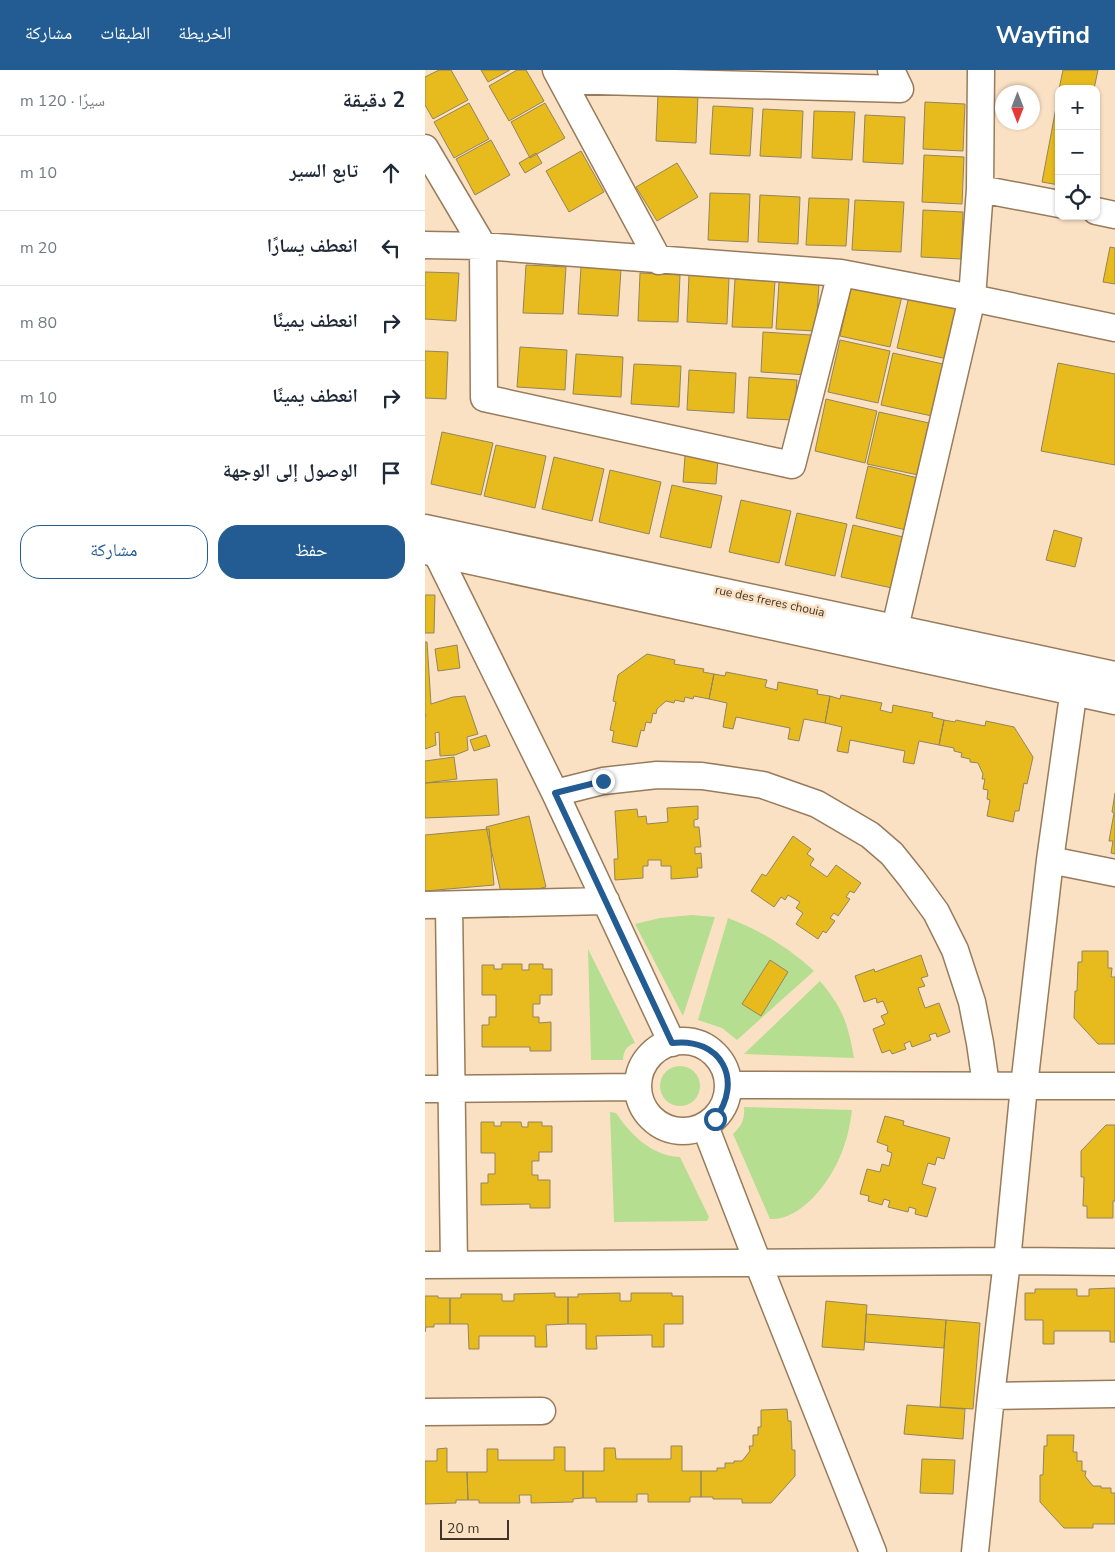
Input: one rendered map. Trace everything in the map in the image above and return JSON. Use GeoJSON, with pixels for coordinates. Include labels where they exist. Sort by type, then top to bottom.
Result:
{"type":"FeatureCollection","features":[{"type":"Feature","properties":{"kind":"street"},"geometry":{"type":"LineString","coordinates":[[659,260],[566,73],[900,88],[891,70]]}},
{"type":"Feature","properties":{"kind":"street"},"geometry":{"type":"LineString","coordinates":[[895,628],[972,298],[980,189],[981,70]]}},
{"type":"Feature","properties":{"kind":"street"},"geometry":{"type":"LineString","coordinates":[[425,148],[483,246],[484,398],[792,465],[841,273]]}},
{"type":"Feature","properties":{"kind":"street"},"geometry":{"type":"LineString","coordinates":[[980,189],[1055,203]]}},
{"type":"Feature","properties":{"kind":"street"},"geometry":{"type":"LineString","coordinates":[[1100,212],[1115,214]]}},
{"type":"Feature","properties":{"kind":"street"},"geometry":{"type":"LineString","coordinates":[[425,245],[483,246],[841,273],[1115,328]]}},
{"type":"Feature","properties":{"kind":"street"},"geometry":{"type":"LineString","coordinates":[[429,540],[1075,679],[1115,701]]}},
{"type":"Feature","properties":{"kind":"street"},"geometry":{"type":"LineString","coordinates":[[429,540],[555,793],[672,1043]]}},
{"type":"Feature","properties":{"kind":"street","name":"rue des freres chouia"},"geometry":{"type":"LineString","coordinates":[[429,540],[895,628],[1075,679],[1115,675]]}},
{"type":"Feature","properties":{"kind":"street"},"geometry":{"type":"LineString","coordinates":[[975,1552],[1007,1261],[1023,1086],[1050,860],[1075,679]]}},
{"type":"Feature","properties":{"kind":"street"},"geometry":{"type":"LineString","coordinates":[[555,793],[603,781],[657,774],[701,776],[763,785],[817,804],[870,834],[893,854],[912,879],[935,912],[955,950],[972,1002],[981,1043],[986,1086]]}},
{"type":"Feature","properties":{"kind":"street"},"geometry":{"type":"LineString","coordinates":[[1050,860],[1115,873]]}},
{"type":"Feature","properties":{"kind":"street"},"geometry":{"type":"LineString","coordinates":[[454,1265],[451,1089],[437,905],[606,901]]}},
{"type":"Feature","properties":{"kind":"street"},"geometry":{"type":"LineString","coordinates":[[686,1041],[699,1044],[711,1050],[720,1060],[726,1072],[729,1086],[723,1109],[715,1119],[705,1126],[691,1131],[675,1131],[660,1126],[648,1116],[640,1102],[638,1087],[640,1072],[647,1058],[659,1048],[672,1043],[686,1041]]}},
{"type":"Feature","properties":{"kind":"street"},"geometry":{"type":"LineString","coordinates":[[729,1086],[1115,1086]]}},
{"type":"Feature","properties":{"kind":"street"},"geometry":{"type":"LineString","coordinates":[[425,1089],[638,1087]]}},
{"type":"Feature","properties":{"kind":"street"},"geometry":{"type":"LineString","coordinates":[[705,1126],[873,1552]]}},
{"type":"Feature","properties":{"kind":"street"},"geometry":{"type":"LineString","coordinates":[[425,1265],[1115,1262]]}},
{"type":"Feature","properties":{"kind":"street"},"geometry":{"type":"LineString","coordinates":[[991,1396],[1115,1394]]}},
{"type":"Feature","properties":{"kind":"street"},"geometry":{"type":"LineString","coordinates":[[425,1412],[542,1411]]}},
{"type":"Feature","properties":{"kind":"green space"},"geometry":{"type":"Polygon","coordinates":[[[692,915],[715,917],[683,1016],[635,924],[660,918],[692,915]]]}},
{"type":"Feature","properties":{"kind":"green space"},"geometry":{"type":"Polygon","coordinates":[[[728,918],[774,940],[814,971],[737,1040],[722,1028],[698,1020],[728,918]]]}},
{"type":"Feature","properties":{"kind":"green space"},"geometry":{"type":"Polygon","coordinates":[[[588,949],[635,1043],[626,1049],[623,1060],[591,1060],[588,949]]]}},
{"type":"Feature","properties":{"kind":"green space"},"geometry":{"type":"Polygon","coordinates":[[[820,981],[839,1008],[847,1026],[854,1058],[744,1054],[820,981]]]}},
{"type":"Feature","properties":{"kind":"green space"},"geometry":{"type":"Polygon","coordinates":[[[684,1066],[691,1069],[697,1075],[700,1086],[699,1094],[691,1103],[684,1106],[676,1106],[669,1103],[661,1094],[660,1082],[663,1075],[672,1067],[684,1066]]]}},
{"type":"Feature","properties":{"kind":"green space"},"geometry":{"type":"Polygon","coordinates":[[[744,1107],[852,1110],[846,1141],[834,1169],[812,1199],[792,1214],[770,1219],[733,1134],[742,1122],[744,1107]]]}},
{"type":"Feature","properties":{"kind":"green space"},"geometry":{"type":"Polygon","coordinates":[[[610,1112],[616,1113],[628,1129],[643,1143],[660,1153],[680,1157],[709,1217],[707,1221],[614,1222],[610,1112]]]}},
{"type":"Feature","properties":{"kind":"building"},"geometry":{"type":"Polygon","coordinates":[[[439,70],[451,70],[468,100],[433,119],[425,105],[425,77],[439,70]]]}},
{"type":"Feature","properties":{"kind":"building"},"geometry":{"type":"Polygon","coordinates":[[[481,70],[510,70],[488,82],[481,70]]]}},
{"type":"Feature","properties":{"kind":"building"},"geometry":{"type":"Polygon","coordinates":[[[517,70],[526,70],[544,101],[509,121],[489,86],[517,70]]]}},
{"type":"Feature","properties":{"kind":"building"},"geometry":{"type":"Polygon","coordinates":[[[1063,70],[1098,70],[1095,85],[1060,85],[1063,70]]]}},
{"type":"Feature","properties":{"kind":"building"},"geometry":{"type":"Polygon","coordinates":[[[658,93],[698,95],[696,143],[656,141],[658,93]]]}},
{"type":"Feature","properties":{"kind":"building"},"geometry":{"type":"Polygon","coordinates":[[[925,102],[965,104],[963,151],[923,149],[925,102]]]}},
{"type":"Feature","properties":{"kind":"building"},"geometry":{"type":"Polygon","coordinates":[[[469,103],[489,139],[454,158],[434,122],[469,103]]]}},
{"type":"Feature","properties":{"kind":"building"},"geometry":{"type":"Polygon","coordinates":[[[545,103],[565,138],[530,158],[511,122],[545,103]]]}},
{"type":"Feature","properties":{"kind":"building"},"geometry":{"type":"Polygon","coordinates":[[[713,106],[753,108],[750,156],[710,154],[713,106]]]}},
{"type":"Feature","properties":{"kind":"building"},"geometry":{"type":"Polygon","coordinates":[[[763,109],[803,111],[801,158],[760,156],[763,109]]]}},
{"type":"Feature","properties":{"kind":"building"},"geometry":{"type":"Polygon","coordinates":[[[814,111],[855,112],[852,160],[812,158],[814,111]]]}},
{"type":"Feature","properties":{"kind":"building"},"geometry":{"type":"Polygon","coordinates":[[[1055,113],[1055,184],[1042,182],[1055,113]]]}},
{"type":"Feature","properties":{"kind":"building"},"geometry":{"type":"Polygon","coordinates":[[[865,115],[905,117],[903,164],[863,162],[865,115]]]}},
{"type":"Feature","properties":{"kind":"building"},"geometry":{"type":"Polygon","coordinates":[[[491,140],[510,175],[475,195],[456,159],[491,140]]]}},
{"type":"Feature","properties":{"kind":"building"},"geometry":{"type":"Polygon","coordinates":[[[581,151],[604,192],[569,212],[546,171],[581,151]]]}},
{"type":"Feature","properties":{"kind":"building"},"geometry":{"type":"Polygon","coordinates":[[[536,153],[542,163],[525,173],[519,163],[536,153]]]}},
{"type":"Feature","properties":{"kind":"building"},"geometry":{"type":"Polygon","coordinates":[[[924,155],[964,157],[962,204],[922,202],[924,155]]]}},
{"type":"Feature","properties":{"kind":"building"},"geometry":{"type":"Polygon","coordinates":[[[677,163],[698,197],[657,221],[636,187],[677,163]]]}},
{"type":"Feature","properties":{"kind":"building"},"geometry":{"type":"Polygon","coordinates":[[[710,193],[750,194],[748,242],[708,240],[710,193]]]}},
{"type":"Feature","properties":{"kind":"building"},"geometry":{"type":"Polygon","coordinates":[[[760,195],[800,197],[798,244],[758,242],[760,195]]]}},
{"type":"Feature","properties":{"kind":"building"},"geometry":{"type":"Polygon","coordinates":[[[809,198],[849,199],[846,246],[806,245],[809,198]]]}},
{"type":"Feature","properties":{"kind":"building"},"geometry":{"type":"Polygon","coordinates":[[[855,200],[904,202],[901,252],[852,250],[855,200]]]}},
{"type":"Feature","properties":{"kind":"building"},"geometry":{"type":"Polygon","coordinates":[[[923,210],[963,212],[961,259],[921,257],[923,210]]]}},
{"type":"Feature","properties":{"kind":"building"},"geometry":{"type":"Polygon","coordinates":[[[1110,247],[1115,248],[1115,284],[1103,282],[1110,247]]]}},
{"type":"Feature","properties":{"kind":"building"},"geometry":{"type":"Polygon","coordinates":[[[526,265],[566,267],[563,314],[523,313],[526,265]]]}},
{"type":"Feature","properties":{"kind":"building"},"geometry":{"type":"Polygon","coordinates":[[[581,267],[621,269],[618,316],[578,314],[581,267]]]}},
{"type":"Feature","properties":{"kind":"building"},"geometry":{"type":"Polygon","coordinates":[[[425,272],[459,273],[456,321],[425,319],[425,272]]]}},
{"type":"Feature","properties":{"kind":"building"},"geometry":{"type":"Polygon","coordinates":[[[640,273],[680,275],[678,322],[638,321],[640,273]]]}},
{"type":"Feature","properties":{"kind":"building"},"geometry":{"type":"Polygon","coordinates":[[[689,275],[729,277],[727,324],[687,322],[689,275]]]}},
{"type":"Feature","properties":{"kind":"building"},"geometry":{"type":"Polygon","coordinates":[[[735,279],[775,281],[772,328],[732,327],[735,279]]]}},
{"type":"Feature","properties":{"kind":"building"},"geometry":{"type":"Polygon","coordinates":[[[779,282],[819,284],[816,331],[776,329],[779,282]]]}},
{"type":"Feature","properties":{"kind":"building"},"geometry":{"type":"Polygon","coordinates":[[[852,284],[902,296],[890,347],[840,336],[852,284]]]}},
{"type":"Feature","properties":{"kind":"building"},"geometry":{"type":"Polygon","coordinates":[[[909,296],[959,307],[947,359],[897,348],[909,296]]]}},
{"type":"Feature","properties":{"kind":"building"},"geometry":{"type":"Polygon","coordinates":[[[763,332],[811,335],[808,375],[761,372],[763,332]]]}},
{"type":"Feature","properties":{"kind":"building"},"geometry":{"type":"Polygon","coordinates":[[[840,340],[890,351],[878,403],[828,392],[840,340]]]}},
{"type":"Feature","properties":{"kind":"building"},"geometry":{"type":"Polygon","coordinates":[[[520,347],[567,350],[565,390],[517,387],[520,347]]]}},
{"type":"Feature","properties":{"kind":"building"},"geometry":{"type":"Polygon","coordinates":[[[425,351],[448,352],[446,399],[425,398],[425,351]]]}},
{"type":"Feature","properties":{"kind":"building"},"geometry":{"type":"Polygon","coordinates":[[[893,353],[943,364],[932,416],[881,405],[893,353]]]}},
{"type":"Feature","properties":{"kind":"building"},"geometry":{"type":"Polygon","coordinates":[[[576,354],[623,357],[621,397],[573,394],[576,354]]]}},
{"type":"Feature","properties":{"kind":"building"},"geometry":{"type":"Polygon","coordinates":[[[1058,363],[1115,374],[1115,465],[1041,451],[1058,363]]]}},
{"type":"Feature","properties":{"kind":"building"},"geometry":{"type":"Polygon","coordinates":[[[634,364],[681,366],[679,407],[631,404],[634,364]]]}},
{"type":"Feature","properties":{"kind":"building"},"geometry":{"type":"Polygon","coordinates":[[[689,370],[736,373],[734,413],[687,410],[689,370]]]}},
{"type":"Feature","properties":{"kind":"building"},"geometry":{"type":"Polygon","coordinates":[[[749,377],[797,380],[794,420],[747,418],[749,377]]]}},
{"type":"Feature","properties":{"kind":"building"},"geometry":{"type":"Polygon","coordinates":[[[826,399],[877,411],[865,463],[815,451],[826,399]]]}},
{"type":"Feature","properties":{"kind":"building"},"geometry":{"type":"Polygon","coordinates":[[[879,412],[929,423],[918,475],[867,464],[879,412]]]}},
{"type":"Feature","properties":{"kind":"building"},"geometry":{"type":"Polygon","coordinates":[[[442,432],[493,443],[481,495],[431,484],[442,432]]]}},
{"type":"Feature","properties":{"kind":"building"},"geometry":{"type":"Polygon","coordinates":[[[496,445],[546,456],[535,508],[484,496],[496,445]]]}},
{"type":"Feature","properties":{"kind":"building"},"geometry":{"type":"Polygon","coordinates":[[[685,456],[718,459],[716,484],[683,482],[685,456]]]}},
{"type":"Feature","properties":{"kind":"building"},"geometry":{"type":"Polygon","coordinates":[[[554,457],[604,469],[592,521],[542,509],[554,457]]]}},
{"type":"Feature","properties":{"kind":"building"},"geometry":{"type":"Polygon","coordinates":[[[868,466],[918,478],[906,530],[856,518],[868,466]]]}},
{"type":"Feature","properties":{"kind":"building"},"geometry":{"type":"Polygon","coordinates":[[[610,470],[661,482],[649,534],[599,522],[610,470]]]}},
{"type":"Feature","properties":{"kind":"building"},"geometry":{"type":"Polygon","coordinates":[[[672,485],[722,496],[711,548],[660,537],[672,485]]]}},
{"type":"Feature","properties":{"kind":"building"},"geometry":{"type":"Polygon","coordinates":[[[741,500],[791,511],[779,563],[729,552],[741,500]]]}},
{"type":"Feature","properties":{"kind":"building"},"geometry":{"type":"Polygon","coordinates":[[[797,513],[847,524],[835,576],[785,565],[797,513]]]}},
{"type":"Feature","properties":{"kind":"building"},"geometry":{"type":"Polygon","coordinates":[[[853,525],[903,537],[892,588],[841,577],[853,525]]]}},
{"type":"Feature","properties":{"kind":"building"},"geometry":{"type":"Polygon","coordinates":[[[1054,530],[1082,538],[1075,567],[1046,560],[1054,530]]]}},
{"type":"Feature","properties":{"kind":"building"},"geometry":{"type":"Polygon","coordinates":[[[425,595],[435,595],[434,633],[425,633],[425,595]]]}},
{"type":"Feature","properties":{"kind":"building"},"geometry":{"type":"Polygon","coordinates":[[[425,642],[427,642],[431,704],[453,697],[465,696],[478,734],[467,737],[468,750],[455,755],[440,756],[439,732],[435,733],[436,745],[425,749],[425,642]]]}},
{"type":"Feature","properties":{"kind":"building"},"geometry":{"type":"Polygon","coordinates":[[[457,645],[460,668],[438,671],[435,649],[457,645]]]}},
{"type":"Feature","properties":{"kind":"building"},"geometry":{"type":"Polygon","coordinates":[[[647,654],[675,660],[674,664],[704,669],[703,672],[714,674],[709,699],[694,696],[693,699],[685,697],[684,702],[675,700],[674,703],[666,701],[657,709],[656,714],[653,713],[651,723],[646,722],[644,731],[641,730],[637,747],[612,742],[614,731],[610,730],[616,702],[613,701],[618,675],[647,654]]]}},
{"type":"Feature","properties":{"kind":"building"},"geometry":{"type":"Polygon","coordinates":[[[726,672],[767,680],[765,687],[777,690],[778,682],[818,690],[817,694],[830,696],[825,723],[804,719],[799,741],[788,739],[790,728],[736,717],[733,729],[723,727],[727,703],[709,699],[714,674],[725,676],[726,672]]]}},
{"type":"Feature","properties":{"kind":"building"},"geometry":{"type":"Polygon","coordinates":[[[841,695],[882,703],[880,710],[892,713],[893,705],[933,713],[932,717],[944,720],[939,745],[919,741],[914,764],[903,762],[905,751],[850,740],[848,753],[837,751],[842,727],[825,723],[830,696],[840,699],[841,695]]]}},
{"type":"Feature","properties":{"kind":"building"},"geometry":{"type":"Polygon","coordinates":[[[944,720],[955,722],[956,720],[985,726],[986,721],[1014,727],[1033,757],[1027,784],[1024,783],[1019,811],[1015,811],[1013,822],[987,816],[990,800],[987,799],[988,790],[983,789],[985,779],[982,779],[983,774],[978,763],[970,762],[970,759],[961,757],[962,753],[954,751],[954,748],[939,745],[944,720]]]}},
{"type":"Feature","properties":{"kind":"building"},"geometry":{"type":"Polygon","coordinates":[[[486,735],[490,746],[474,751],[470,740],[486,735]]]}},
{"type":"Feature","properties":{"kind":"building"},"geometry":{"type":"Polygon","coordinates":[[[454,757],[457,779],[425,783],[425,761],[454,757]]]}},
{"type":"Feature","properties":{"kind":"building"},"geometry":{"type":"Polygon","coordinates":[[[497,779],[499,815],[425,818],[425,783],[497,779]]]}},
{"type":"Feature","properties":{"kind":"building"},"geometry":{"type":"Polygon","coordinates":[[[1115,793],[1115,854],[1111,853],[1113,841],[1109,841],[1115,793]]]}},
{"type":"Feature","properties":{"kind":"building"},"geometry":{"type":"Polygon","coordinates":[[[698,806],[698,819],[694,820],[694,827],[699,827],[701,847],[695,847],[695,854],[701,853],[702,868],[697,868],[698,877],[671,879],[671,866],[661,866],[661,860],[648,860],[648,866],[643,866],[643,878],[615,880],[614,859],[618,859],[615,811],[637,809],[638,817],[646,816],[647,824],[668,822],[667,808],[698,806]]]}},
{"type":"Feature","properties":{"kind":"building"},"geometry":{"type":"Polygon","coordinates":[[[529,816],[546,887],[502,897],[486,827],[529,816]]]}},
{"type":"Feature","properties":{"kind":"building"},"geometry":{"type":"Polygon","coordinates":[[[489,829],[494,885],[425,891],[425,835],[489,829]]]}},
{"type":"Feature","properties":{"kind":"building"},"geometry":{"type":"Polygon","coordinates":[[[793,836],[811,849],[807,854],[814,859],[810,865],[827,877],[836,865],[861,883],[854,893],[850,891],[846,897],[850,899],[838,916],[834,913],[830,918],[835,921],[826,933],[823,931],[818,939],[796,924],[803,913],[796,908],[800,902],[788,895],[785,900],[781,897],[774,907],[751,891],[762,874],[766,876],[793,836]]]}},
{"type":"Feature","properties":{"kind":"building"},"geometry":{"type":"Polygon","coordinates":[[[1082,951],[1108,951],[1108,968],[1112,968],[1111,977],[1115,977],[1115,1044],[1098,1044],[1074,1018],[1078,962],[1082,962],[1082,951]]]}},
{"type":"Feature","properties":{"kind":"building"},"geometry":{"type":"Polygon","coordinates":[[[921,955],[928,976],[921,978],[925,986],[918,988],[925,1008],[939,1003],[950,1032],[937,1037],[936,1033],[929,1035],[931,1040],[912,1047],[910,1041],[904,1044],[906,1049],[892,1054],[890,1050],[882,1053],[873,1029],[885,1024],[881,1016],[888,1013],[883,1001],[877,1003],[876,998],[864,1002],[855,976],[874,969],[875,972],[921,955]]]}},
{"type":"Feature","properties":{"kind":"building"},"geometry":{"type":"Polygon","coordinates":[[[770,960],[788,972],[761,1016],[742,1004],[770,960]]]}},
{"type":"Feature","properties":{"kind":"building"},"geometry":{"type":"Polygon","coordinates":[[[502,964],[522,964],[522,970],[529,970],[529,964],[543,964],[543,969],[552,969],[552,995],[540,995],[540,1004],[533,1004],[533,1017],[539,1017],[539,1023],[551,1022],[551,1051],[530,1051],[530,1047],[482,1047],[482,1025],[489,1025],[489,1017],[496,1017],[496,995],[482,995],[482,965],[494,965],[494,969],[502,969],[502,964]]]}},
{"type":"Feature","properties":{"kind":"building"},"geometry":{"type":"Polygon","coordinates":[[[885,1116],[904,1121],[903,1125],[950,1138],[944,1159],[937,1157],[935,1165],[928,1163],[922,1184],[936,1188],[927,1217],[915,1214],[916,1209],[909,1207],[908,1212],[888,1207],[890,1201],[884,1199],[882,1205],[868,1201],[869,1196],[860,1194],[867,1169],[880,1172],[882,1164],[889,1166],[892,1153],[887,1151],[888,1146],[877,1142],[885,1116]]]}},
{"type":"Feature","properties":{"kind":"building"},"geometry":{"type":"Polygon","coordinates":[[[481,1122],[494,1122],[494,1126],[501,1126],[501,1122],[521,1122],[522,1127],[528,1127],[528,1122],[542,1122],[542,1126],[552,1126],[552,1152],[539,1152],[539,1161],[532,1161],[532,1175],[538,1175],[538,1180],[550,1180],[550,1208],[530,1208],[530,1204],[481,1205],[481,1183],[488,1183],[488,1174],[495,1174],[495,1153],[481,1153],[481,1122]]]}},
{"type":"Feature","properties":{"kind":"building"},"geometry":{"type":"Polygon","coordinates":[[[1106,1125],[1115,1125],[1115,1201],[1113,1201],[1113,1218],[1087,1218],[1087,1206],[1083,1206],[1084,1177],[1081,1177],[1081,1151],[1106,1125]]]}},
{"type":"Feature","properties":{"kind":"building"},"geometry":{"type":"Polygon","coordinates":[[[1115,1288],[1115,1342],[1110,1342],[1110,1331],[1054,1331],[1054,1344],[1043,1344],[1043,1320],[1025,1320],[1025,1293],[1035,1293],[1035,1289],[1077,1289],[1077,1296],[1089,1296],[1089,1289],[1115,1288]]]}},
{"type":"Feature","properties":{"kind":"building"},"geometry":{"type":"Polygon","coordinates":[[[555,1293],[555,1297],[568,1297],[568,1324],[546,1325],[547,1347],[535,1347],[535,1336],[479,1336],[479,1349],[469,1349],[468,1324],[450,1324],[450,1298],[461,1298],[461,1294],[502,1294],[502,1301],[514,1301],[514,1294],[555,1293]]]}},
{"type":"Feature","properties":{"kind":"building"},"geometry":{"type":"Polygon","coordinates":[[[620,1293],[620,1301],[631,1301],[631,1293],[672,1293],[672,1296],[683,1296],[683,1324],[664,1324],[664,1347],[652,1347],[652,1335],[596,1336],[597,1349],[586,1349],[586,1324],[568,1324],[568,1297],[578,1297],[578,1294],[620,1293]]]}},
{"type":"Feature","properties":{"kind":"building"},"geometry":{"type":"Polygon","coordinates":[[[425,1296],[450,1298],[450,1324],[434,1324],[434,1327],[426,1327],[425,1332],[425,1296]]]}},
{"type":"Feature","properties":{"kind":"building"},"geometry":{"type":"Polygon","coordinates":[[[826,1301],[867,1305],[864,1350],[822,1347],[826,1301]]]}},
{"type":"Feature","properties":{"kind":"building"},"geometry":{"type":"Polygon","coordinates":[[[866,1314],[946,1320],[944,1348],[865,1342],[866,1314]]]}},
{"type":"Feature","properties":{"kind":"building"},"geometry":{"type":"Polygon","coordinates":[[[946,1320],[980,1323],[973,1409],[940,1407],[946,1320]]]}},
{"type":"Feature","properties":{"kind":"building"},"geometry":{"type":"Polygon","coordinates":[[[907,1405],[965,1409],[963,1439],[904,1434],[907,1405]]]}},
{"type":"Feature","properties":{"kind":"building"},"geometry":{"type":"Polygon","coordinates":[[[787,1409],[788,1421],[791,1421],[792,1450],[795,1450],[795,1476],[771,1503],[742,1503],[742,1499],[701,1497],[701,1471],[717,1471],[717,1468],[725,1468],[725,1463],[742,1461],[750,1451],[749,1446],[753,1446],[753,1435],[758,1435],[758,1427],[761,1427],[761,1410],[787,1409]]]}},
{"type":"Feature","properties":{"kind":"building"},"geometry":{"type":"Polygon","coordinates":[[[1047,1435],[1074,1435],[1073,1452],[1077,1452],[1077,1461],[1082,1461],[1082,1471],[1086,1471],[1085,1476],[1093,1486],[1111,1488],[1111,1493],[1115,1493],[1115,1524],[1093,1524],[1093,1528],[1064,1528],[1040,1502],[1040,1475],[1043,1475],[1044,1446],[1047,1446],[1047,1435]]]}},
{"type":"Feature","properties":{"kind":"building"},"geometry":{"type":"Polygon","coordinates":[[[671,1446],[682,1446],[682,1471],[701,1471],[701,1497],[690,1497],[690,1502],[648,1502],[648,1494],[637,1494],[637,1502],[596,1502],[596,1498],[583,1498],[583,1471],[604,1471],[604,1448],[615,1448],[616,1459],[671,1459],[671,1446]]]}},
{"type":"Feature","properties":{"kind":"building"},"geometry":{"type":"Polygon","coordinates":[[[554,1447],[565,1447],[565,1471],[583,1471],[583,1498],[573,1499],[573,1502],[531,1503],[531,1495],[519,1495],[520,1503],[479,1503],[479,1500],[468,1500],[467,1472],[487,1472],[487,1449],[498,1449],[498,1460],[554,1460],[554,1447]]]}},
{"type":"Feature","properties":{"kind":"building"},"geometry":{"type":"Polygon","coordinates":[[[447,1448],[447,1472],[467,1472],[468,1500],[456,1500],[456,1503],[425,1504],[425,1461],[437,1461],[437,1449],[447,1448]]]}},
{"type":"Feature","properties":{"kind":"building"},"geometry":{"type":"Polygon","coordinates":[[[922,1459],[955,1460],[953,1494],[920,1493],[922,1459]]]}},
{"type":"Feature","properties":{"kind":"route"},"geometry":{"type":"LineString","coordinates":[[603,781],[555,793],[672,1043],[686,1041],[699,1044],[711,1050],[720,1060],[726,1072],[729,1086],[727,1098],[723,1109],[715,1119]]}}]}
